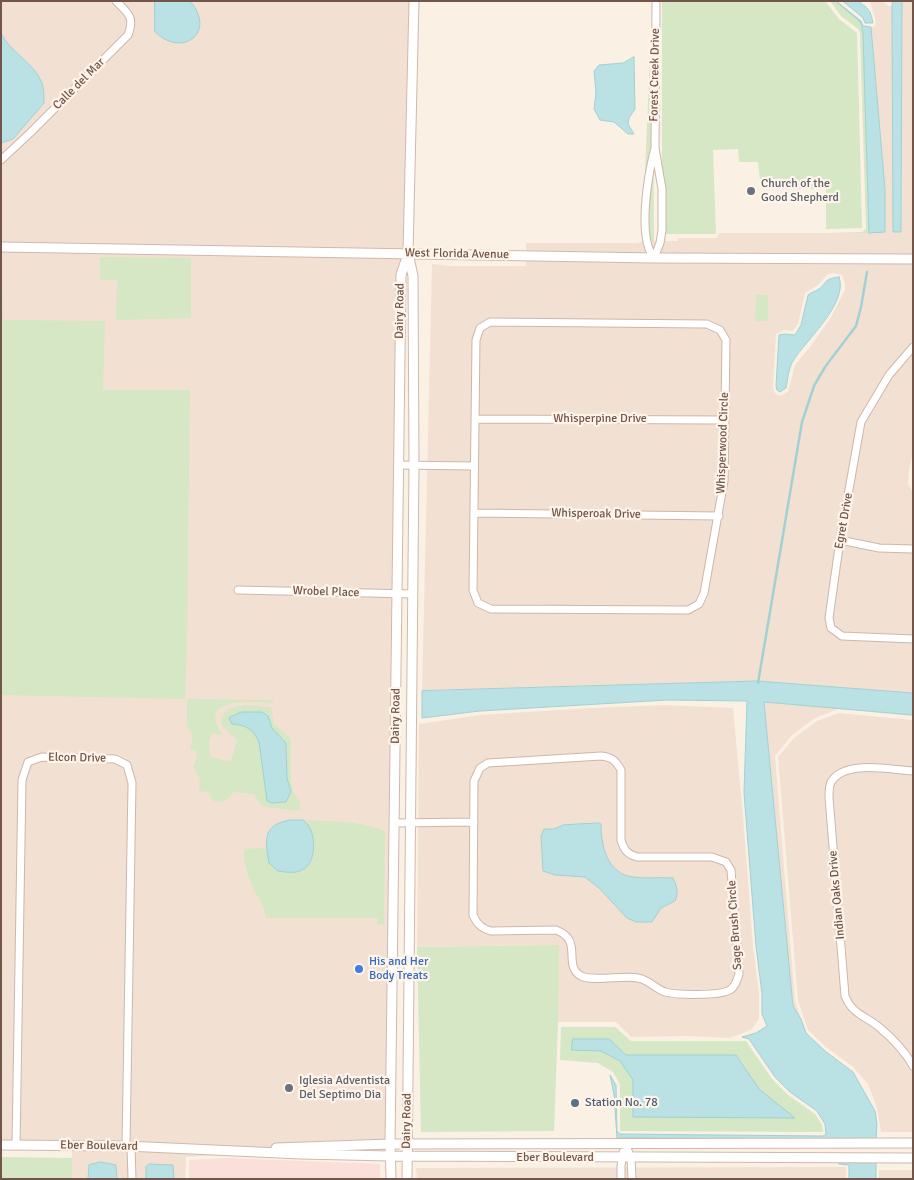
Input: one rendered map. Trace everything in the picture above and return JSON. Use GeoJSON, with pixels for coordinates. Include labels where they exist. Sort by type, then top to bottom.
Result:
{"type":"FeatureCollection","features":[{"type":"Feature","properties":{"kind":"street","name":"Calle del Mar"},"geometry":{"type":"LineString","coordinates":[[1,160],[128,35],[132,25],[130,15],[116,1]]}},
{"type":"Feature","properties":{"kind":"street","name":"Dairy Road"},"geometry":{"type":"LineString","coordinates":[[407,1179],[414,466],[413,276],[408,253],[414,1]]}},
{"type":"Feature","properties":{"kind":"street","name":"Forest Creek Drive"},"geometry":{"type":"LineString","coordinates":[[655,148],[650,166],[645,211],[645,238],[649,252],[654,258],[660,243],[662,222],[662,189],[655,148],[656,1]]}},
{"type":"Feature","properties":{"kind":"street","name":"West Florida Avenue"},"geometry":{"type":"LineString","coordinates":[[1,247],[654,258],[913,259]]}},
{"type":"Feature","properties":{"kind":"street","name":"Dairy Road"},"geometry":{"type":"LineString","coordinates":[[391,1179],[401,275],[408,253]]}},
{"type":"Feature","properties":{"kind":"street","name":"Whisperwood Circle"},"geometry":{"type":"LineString","coordinates":[[490,322],[707,324],[720,330],[726,340],[724,481],[704,594],[699,604],[688,610],[491,609],[478,603],[473,590],[475,419],[476,340],[480,328],[490,322]]}},
{"type":"Feature","properties":{"kind":"street","name":"Egret Drive"},"geometry":{"type":"LineString","coordinates":[[913,347],[889,375],[861,422],[840,540],[829,618],[831,628],[842,636],[913,639]]}},
{"type":"Feature","properties":{"kind":"street","name":"Whisperpine Drive"},"geometry":{"type":"LineString","coordinates":[[475,419],[725,420]]}},
{"type":"Feature","properties":{"kind":"street"},"geometry":{"type":"LineString","coordinates":[[399,465],[474,466]]}},
{"type":"Feature","properties":{"kind":"street","name":"Whisperoak Drive"},"geometry":{"type":"LineString","coordinates":[[474,514],[719,516]]}},
{"type":"Feature","properties":{"kind":"street"},"geometry":{"type":"LineString","coordinates":[[840,540],[879,548],[913,549]]}},
{"type":"Feature","properties":{"kind":"street","name":"Wrobel Place"},"geometry":{"type":"LineString","coordinates":[[238,590],[413,594]]}},
{"type":"Feature","properties":{"kind":"street","name":"Elcon Drive"},"geometry":{"type":"LineString","coordinates":[[16,1145],[22,780],[28,762],[42,757],[51,757],[115,759],[128,765],[132,783],[129,1147]]}},
{"type":"Feature","properties":{"kind":"street","name":"Sage Brush Circle"},"geometry":{"type":"LineString","coordinates":[[610,757],[616,761],[621,770],[621,840],[624,849],[629,854],[637,857],[712,857],[726,862],[731,870],[739,974],[737,982],[731,990],[722,993],[672,994],[663,992],[645,980],[638,978],[591,978],[582,976],[576,971],[572,963],[570,939],[564,933],[556,930],[491,931],[483,929],[477,924],[473,915],[474,822],[474,781],[480,768],[488,763],[610,757]]}},
{"type":"Feature","properties":{"kind":"street","name":"Indian Oaks Drive"},"geometry":{"type":"LineString","coordinates":[[913,771],[856,767],[840,771],[830,783],[829,797],[845,996],[849,1006],[857,1014],[878,1026],[895,1043],[913,1066]]}},
{"type":"Feature","properties":{"kind":"street"},"geometry":{"type":"LineString","coordinates":[[395,823],[474,822]]}},
{"type":"Feature","properties":{"kind":"street","name":"Eber Boulevard"},"geometry":{"type":"LineString","coordinates":[[197,1149],[390,1144],[913,1143]]}},
{"type":"Feature","properties":{"kind":"street"},"geometry":{"type":"LineString","coordinates":[[624,1144],[632,1179]]}},
{"type":"Feature","properties":{"kind":"street","name":"Eber Boulevard"},"geometry":{"type":"LineString","coordinates":[[1,1145],[129,1147],[391,1156],[913,1158]]}},
{"type":"Feature","properties":{"kind":"street"},"geometry":{"type":"LineString","coordinates":[[129,1147],[132,1179]]}},
{"type":"Feature","properties":{"kind":"street"},"geometry":{"type":"LineString","coordinates":[[621,1179],[627,1158]]}},
{"type":"Feature","properties":{"kind":"shaded area"},"geometry":{"type":"Polygon","coordinates":[[[1,1],[414,1],[408,253],[401,275],[390,1144],[186,1157],[185,1179],[72,1179],[72,1151],[1,1147],[1,1]]]}},
{"type":"Feature","properties":{"kind":"shaded area"},"geometry":{"type":"Polygon","coordinates":[[[870,1],[882,1],[888,6],[892,6],[894,232],[901,232],[902,1],[913,1],[913,254],[654,254],[526,251],[526,243],[678,241],[678,238],[716,238],[719,233],[872,233],[885,189],[871,27],[875,26],[876,22],[870,1]]]}},
{"type":"Feature","properties":{"kind":"shaded area"},"geometry":{"type":"Polygon","coordinates":[[[526,260],[654,263],[913,263],[913,452],[908,483],[913,493],[913,693],[757,681],[422,691],[432,264],[451,266],[526,266],[526,260]],[[833,273],[827,275],[818,285],[805,293],[798,324],[793,331],[784,330],[776,334],[773,386],[774,392],[779,396],[788,392],[795,365],[831,317],[845,290],[842,275],[833,273]]]}},
{"type":"Feature","properties":{"kind":"shaded area"},"geometry":{"type":"Polygon","coordinates":[[[764,702],[913,715],[838,709],[815,718],[792,735],[775,756],[795,1001],[801,1019],[793,1006],[764,702]]]}},
{"type":"Feature","properties":{"kind":"shaded area"},"geometry":{"type":"Polygon","coordinates":[[[665,705],[733,708],[753,946],[759,994],[759,1019],[751,1030],[729,1038],[688,1036],[631,1037],[616,1022],[558,1022],[558,945],[417,947],[419,724],[480,715],[665,705]]]}},
{"type":"Feature","properties":{"kind":"shaded area"},"geometry":{"type":"Polygon","coordinates":[[[839,713],[913,720],[913,1132],[881,1132],[877,1108],[868,1084],[852,1066],[826,1047],[808,1030],[798,1001],[778,757],[794,738],[817,721],[839,713]]]}},
{"type":"Feature","properties":{"kind":"shaded area"},"geometry":{"type":"Polygon","coordinates":[[[227,1158],[380,1164],[380,1179],[189,1179],[189,1160],[227,1158]]]}},
{"type":"Feature","properties":{"kind":"shaded area"},"geometry":{"type":"Polygon","coordinates":[[[846,1167],[846,1179],[417,1179],[416,1168],[846,1167]]]}},
{"type":"Feature","properties":{"kind":"shaded area"},"geometry":{"type":"Polygon","coordinates":[[[879,1170],[913,1170],[913,1179],[879,1179],[879,1170]]]}},
{"type":"Feature","properties":{"kind":"green space"},"geometry":{"type":"Polygon","coordinates":[[[662,1],[825,1],[839,19],[857,33],[862,228],[826,229],[826,189],[784,189],[771,187],[760,180],[758,162],[739,162],[738,149],[713,150],[716,234],[665,234],[666,198],[662,172],[662,1]]]}},
{"type":"Feature","properties":{"kind":"green space"},"geometry":{"type":"Polygon","coordinates":[[[830,1],[836,1],[861,23],[863,34],[869,233],[831,233],[862,232],[866,229],[860,32],[841,16],[830,1]]]}},
{"type":"Feature","properties":{"kind":"green space"},"geometry":{"type":"Polygon","coordinates":[[[650,56],[653,102],[654,241],[642,241],[650,56]]]}},
{"type":"Feature","properties":{"kind":"green space"},"geometry":{"type":"Polygon","coordinates":[[[1,253],[3,320],[105,321],[103,390],[190,390],[185,699],[1,695],[1,253]]]}},
{"type":"Feature","properties":{"kind":"green space"},"geometry":{"type":"Polygon","coordinates":[[[100,257],[191,258],[191,318],[116,320],[117,280],[100,280],[100,257]]]}},
{"type":"Feature","properties":{"kind":"green space"},"geometry":{"type":"Polygon","coordinates":[[[756,295],[768,295],[768,321],[755,321],[756,295]]]}},
{"type":"Feature","properties":{"kind":"green space"},"geometry":{"type":"Polygon","coordinates":[[[187,699],[273,700],[273,703],[241,702],[221,707],[216,713],[216,722],[223,735],[212,733],[209,742],[210,757],[231,762],[237,740],[221,725],[222,717],[226,711],[247,705],[271,707],[274,724],[290,738],[291,782],[300,802],[300,811],[266,807],[261,805],[254,794],[234,792],[227,799],[219,802],[212,800],[208,792],[199,791],[200,779],[193,767],[197,752],[190,749],[192,735],[187,727],[187,699]]]}},
{"type":"Feature","properties":{"kind":"green space"},"geometry":{"type":"Polygon","coordinates":[[[303,820],[357,824],[378,828],[385,832],[384,924],[377,925],[378,918],[266,918],[263,906],[247,871],[244,849],[264,848],[267,851],[269,863],[303,870],[311,863],[313,854],[309,826],[303,820]]]}},
{"type":"Feature","properties":{"kind":"green space"},"geometry":{"type":"Polygon","coordinates":[[[559,945],[554,1131],[421,1132],[417,947],[559,945]]]}},
{"type":"Feature","properties":{"kind":"green space"},"geometry":{"type":"Polygon","coordinates":[[[561,1027],[615,1027],[631,1041],[746,1041],[772,1079],[788,1095],[815,1114],[822,1125],[823,1132],[620,1131],[620,1084],[613,1072],[598,1063],[560,1060],[561,1027]]]}},
{"type":"Feature","properties":{"kind":"green space"},"geometry":{"type":"Polygon","coordinates":[[[1,1157],[72,1158],[72,1179],[1,1179],[1,1157]]]}},
{"type":"Feature","properties":{"kind":"water"},"geometry":{"type":"Polygon","coordinates":[[[155,1],[190,1],[197,12],[200,23],[198,32],[193,38],[185,42],[176,43],[166,40],[155,32],[155,1]]]}},
{"type":"Feature","properties":{"kind":"water"},"geometry":{"type":"Polygon","coordinates":[[[836,1],[861,21],[863,26],[871,27],[885,189],[885,232],[869,233],[863,34],[861,23],[836,1]]]}},
{"type":"Feature","properties":{"kind":"water"},"geometry":{"type":"Polygon","coordinates":[[[843,1],[861,1],[861,4],[870,12],[873,23],[865,23],[863,18],[843,1]]]}},
{"type":"Feature","properties":{"kind":"water"},"geometry":{"type":"Polygon","coordinates":[[[893,1],[902,1],[901,232],[893,232],[893,1]]]}},
{"type":"Feature","properties":{"kind":"water"},"geometry":{"type":"Polygon","coordinates":[[[1,33],[10,46],[28,63],[38,76],[43,85],[44,103],[13,139],[1,143],[1,33]]]}},
{"type":"Feature","properties":{"kind":"water"},"geometry":{"type":"Polygon","coordinates":[[[634,57],[635,109],[629,118],[628,124],[634,134],[628,134],[614,122],[600,120],[594,109],[596,93],[594,71],[599,65],[623,63],[634,57]]]}},
{"type":"Feature","properties":{"kind":"water"},"geometry":{"type":"Polygon","coordinates":[[[839,277],[838,298],[832,310],[791,364],[786,388],[780,392],[776,386],[779,335],[795,335],[801,325],[808,295],[819,289],[828,280],[839,277]]]}},
{"type":"Feature","properties":{"kind":"water"},"geometry":{"type":"Polygon","coordinates":[[[757,681],[913,693],[913,715],[764,702],[793,1006],[801,1019],[806,1033],[825,1051],[853,1072],[875,1111],[877,1124],[876,1139],[617,1138],[614,1095],[610,1075],[616,1085],[617,1131],[620,1134],[823,1136],[826,1134],[825,1124],[817,1111],[790,1092],[775,1077],[749,1039],[742,1037],[756,1033],[767,1026],[762,1014],[762,994],[756,946],[744,793],[747,701],[667,700],[480,711],[422,718],[422,691],[757,681]]]}},
{"type":"Feature","properties":{"kind":"water"},"geometry":{"type":"Polygon","coordinates":[[[242,712],[262,712],[268,716],[272,728],[286,743],[287,778],[291,792],[286,802],[272,803],[267,801],[259,742],[252,731],[241,725],[232,724],[229,718],[242,712]]]}},
{"type":"Feature","properties":{"kind":"water"},"geometry":{"type":"Polygon","coordinates":[[[290,820],[303,820],[309,826],[314,844],[312,857],[307,867],[302,870],[293,872],[278,871],[269,863],[268,835],[274,826],[290,820]]]}},
{"type":"Feature","properties":{"kind":"water"},"geometry":{"type":"Polygon","coordinates":[[[601,824],[602,841],[607,857],[617,870],[624,875],[633,877],[673,878],[677,890],[675,901],[661,908],[652,922],[636,922],[627,918],[599,888],[585,877],[555,875],[543,871],[541,836],[544,829],[554,829],[563,825],[601,824]]]}},
{"type":"Feature","properties":{"kind":"water"},"geometry":{"type":"Polygon","coordinates":[[[573,1039],[609,1039],[626,1055],[736,1055],[759,1089],[795,1118],[633,1117],[633,1080],[620,1061],[601,1051],[572,1050],[573,1039]]]}},
{"type":"Feature","properties":{"kind":"water"},"geometry":{"type":"Polygon","coordinates":[[[101,1162],[116,1165],[117,1179],[88,1179],[89,1165],[101,1162]]]}},
{"type":"Feature","properties":{"kind":"water"},"geometry":{"type":"Polygon","coordinates":[[[838,1162],[876,1162],[876,1179],[849,1179],[849,1165],[839,1164],[838,1162]]]}},
{"type":"Feature","properties":{"kind":"water"},"geometry":{"type":"Polygon","coordinates":[[[149,1164],[173,1165],[174,1179],[146,1179],[146,1167],[149,1164]]]}},
{"type":"Feature","properties":{"kind":"waterway"},"geometry":{"type":"LineString","coordinates":[[758,683],[802,422],[814,386],[825,367],[856,326],[867,272]]}},
{"type":"Feature","properties":{"kind":"place","name":"Church of the Good Shepherd"},"geometry":{"type":"Point","coordinates":[751,191]}},
{"type":"Feature","properties":{"kind":"place","name":"His and Her Body Treats"},"geometry":{"type":"Point","coordinates":[359,969]}},
{"type":"Feature","properties":{"kind":"place","name":"Iglesia Adventista Del Septimo Dia"},"geometry":{"type":"Point","coordinates":[289,1088]}},
{"type":"Feature","properties":{"kind":"place","name":"Station No. 78"},"geometry":{"type":"Point","coordinates":[575,1103]}}]}
